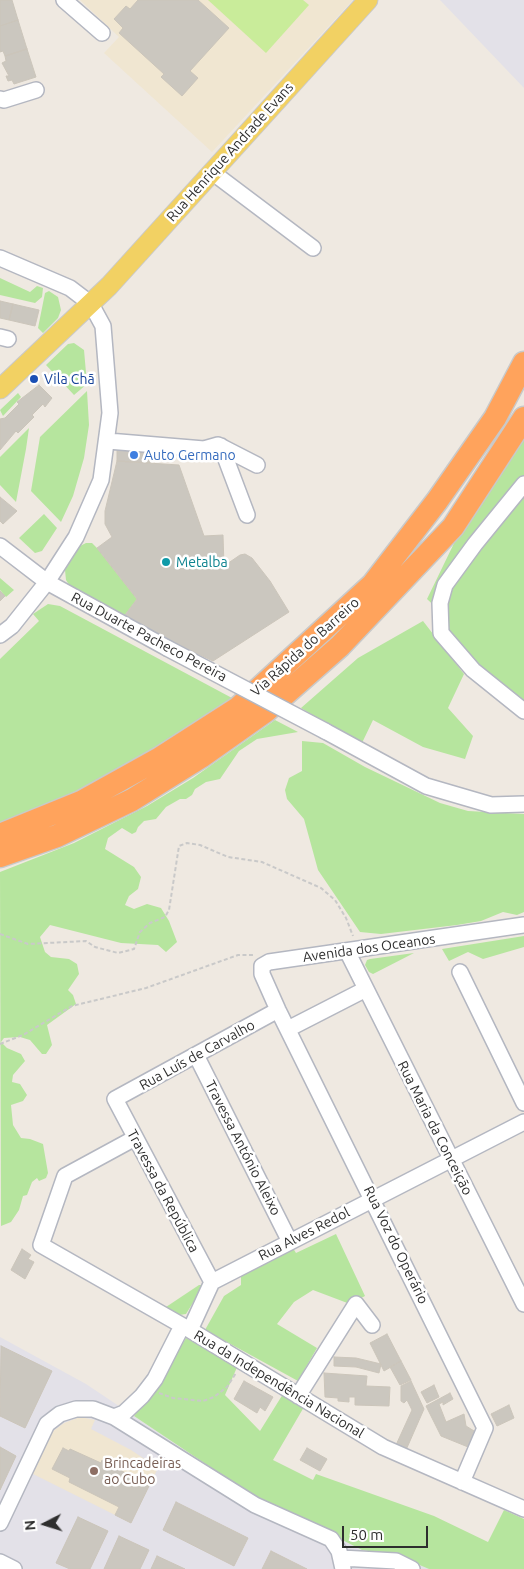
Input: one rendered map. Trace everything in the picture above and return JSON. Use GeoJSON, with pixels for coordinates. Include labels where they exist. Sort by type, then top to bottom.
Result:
{"type":"FeatureCollection","features":[{"type":"Feature","properties":{"kind":"highway","name":"Via Rápida do Barreiro"},"geometry":{"type":"LineString","coordinates":[[0,835],[81,802],[160,758],[238,708],[374,584],[437,502],[495,418],[524,363]]}},
{"type":"Feature","properties":{"kind":"highway","name":"Via Rápida do Barreiro"},"geometry":{"type":"LineString","coordinates":[[0,856],[57,836],[132,800],[201,757],[266,711],[340,646],[453,527],[524,418]]}},
{"type":"Feature","properties":{"kind":"main road","name":"Rua Henrique Andrade Evans"},"geometry":{"type":"LineString","coordinates":[[0,389],[91,304],[368,0]]}},
{"type":"Feature","properties":{"kind":"street"},"geometry":{"type":"LineString","coordinates":[[64,0],[102,33]]}},
{"type":"Feature","properties":{"kind":"street"},"geometry":{"type":"LineString","coordinates":[[0,99],[4,100],[36,90]]}},
{"type":"Feature","properties":{"kind":"street"},"geometry":{"type":"LineString","coordinates":[[212,172],[313,248]]}},
{"type":"Feature","properties":{"kind":"street"},"geometry":{"type":"LineString","coordinates":[[0,258],[70,288],[91,304],[103,326],[110,413],[108,442],[101,480],[76,537],[47,582],[12,626],[0,635]]}},
{"type":"Feature","properties":{"kind":"street"},"geometry":{"type":"LineString","coordinates":[[108,442],[204,449],[218,445],[257,465]]}},
{"type":"Feature","properties":{"kind":"street"},"geometry":{"type":"LineString","coordinates":[[221,446],[247,515]]}},
{"type":"Feature","properties":{"kind":"street"},"geometry":{"type":"LineString","coordinates":[[524,484],[475,544],[445,585],[440,603],[442,633],[473,670],[524,711]]}},
{"type":"Feature","properties":{"kind":"street","name":"Rua Duarte Pacheco Pereira"},"geometry":{"type":"LineString","coordinates":[[0,546],[47,582],[426,786],[491,805],[524,804]]}},
{"type":"Feature","properties":{"kind":"street","name":"Avenida dos Oceanos"},"geometry":{"type":"LineString","coordinates":[[278,1010],[262,974],[262,966],[269,962],[524,925]]}},
{"type":"Feature","properties":{"kind":"street","name":"Rua Maria da Conceição"},"geometry":{"type":"LineString","coordinates":[[353,950],[366,989],[524,1304]]}},
{"type":"Feature","properties":{"kind":"street"},"geometry":{"type":"LineString","coordinates":[[460,972],[524,1103]]}},
{"type":"Feature","properties":{"kind":"street"},"geometry":{"type":"LineString","coordinates":[[288,1029],[366,989]]}},
{"type":"Feature","properties":{"kind":"street","name":"Rua Voz do Operário"},"geometry":{"type":"LineString","coordinates":[[278,1010],[485,1428],[462,1482]]}},
{"type":"Feature","properties":{"kind":"street","name":"Rua Luís de Carvalho"},"geometry":{"type":"LineString","coordinates":[[115,1099],[278,1010]]}},
{"type":"Feature","properties":{"kind":"street","name":"Travessa António Aleixo"},"geometry":{"type":"LineString","coordinates":[[196,1055],[290,1242]]}},
{"type":"Feature","properties":{"kind":"street","name":"Travessa da República"},"geometry":{"type":"LineString","coordinates":[[115,1099],[212,1282]]}},
{"type":"Feature","properties":{"kind":"street","name":"Rua Alves Redol"},"geometry":{"type":"LineString","coordinates":[[212,1282],[524,1122]]}},
{"type":"Feature","properties":{"kind":"street","name":"Rua da Independência Nacional"},"geometry":{"type":"LineString","coordinates":[[135,1138],[65,1176],[42,1244],[383,1447],[524,1509]]}},
{"type":"Feature","properties":{"kind":"street"},"geometry":{"type":"LineString","coordinates":[[114,1417],[124,1413],[148,1389],[212,1282]]}},
{"type":"Feature","properties":{"kind":"street"},"geometry":{"type":"LineString","coordinates":[[298,1396],[356,1304],[372,1325]]}},
{"type":"Feature","properties":{"kind":"street"},"geometry":{"type":"LineString","coordinates":[[0,1523],[40,1438],[53,1418],[69,1411],[84,1408],[93,1409],[114,1417],[255,1505],[331,1539],[342,1564],[396,1561],[412,1569]]}},
{"type":"Feature","properties":{"kind":"street"},"geometry":{"type":"LineString","coordinates":[[0,1562],[14,1569]]}},
{"type":"Feature","properties":{"kind":"path"},"geometry":{"type":"LineString","coordinates":[[0,934],[28,944],[86,940],[95,947],[118,953],[134,949],[140,932],[150,923],[164,917],[169,910],[179,846],[187,843],[200,845],[228,857],[262,862],[321,888],[335,900],[346,918],[353,950]]}},
{"type":"Feature","properties":{"kind":"path"},"geometry":{"type":"LineString","coordinates":[[0,1044],[23,1036],[72,1006],[146,988],[238,955],[258,956]]}},
{"type":"Feature","properties":{"kind":"path"},"geometry":{"type":"LineString","coordinates":[[148,1389],[173,1398],[203,1402],[214,1397],[227,1387],[243,1363]]}},
{"type":"Feature","properties":{"kind":"shaded area"},"geometry":{"type":"Polygon","coordinates":[[[80,0],[353,0],[212,152],[104,53],[119,37],[80,0]]]}},
{"type":"Feature","properties":{"kind":"shaded area"},"geometry":{"type":"Polygon","coordinates":[[[440,0],[524,0],[524,88],[440,0]]]}},
{"type":"Feature","properties":{"kind":"shaded area"},"geometry":{"type":"Polygon","coordinates":[[[0,1337],[86,1384],[246,1491],[362,1550],[396,1555],[429,1569],[0,1569],[0,1337]]]}},
{"type":"Feature","properties":{"kind":"shaded area","name":"Brincadeiras ao Cubo"},"geometry":{"type":"Polygon","coordinates":[[[80,1417],[95,1420],[91,1429],[131,1450],[158,1468],[131,1523],[31,1473],[53,1431],[64,1423],[80,1417]]]}},
{"type":"Feature","properties":{"kind":"green space"},"geometry":{"type":"Polygon","coordinates":[[[208,0],[303,0],[309,5],[266,53],[208,0]]]}},
{"type":"Feature","properties":{"kind":"green space"},"geometry":{"type":"Polygon","coordinates":[[[0,278],[30,292],[37,286],[43,288],[42,297],[35,303],[0,295],[0,278]]]}},
{"type":"Feature","properties":{"kind":"green space"},"geometry":{"type":"Polygon","coordinates":[[[49,291],[58,297],[61,310],[58,318],[43,333],[38,328],[45,293],[49,291]]]}},
{"type":"Feature","properties":{"kind":"green space"},"geometry":{"type":"Polygon","coordinates":[[[74,343],[84,350],[87,384],[74,395],[46,365],[68,344],[74,343]]]}},
{"type":"Feature","properties":{"kind":"green space"},"geometry":{"type":"Polygon","coordinates":[[[87,391],[89,425],[84,458],[73,496],[61,522],[31,491],[40,437],[87,391]]]}},
{"type":"Feature","properties":{"kind":"green space"},"geometry":{"type":"Polygon","coordinates":[[[18,393],[21,397],[3,416],[0,410],[18,393]]]}},
{"type":"Feature","properties":{"kind":"green space"},"geometry":{"type":"Polygon","coordinates":[[[29,428],[16,502],[0,485],[0,457],[29,428]]]}},
{"type":"Feature","properties":{"kind":"green space"},"geometry":{"type":"Polygon","coordinates":[[[524,432],[524,705],[482,668],[447,633],[448,619],[427,599],[459,533],[524,432]]]}},
{"type":"Feature","properties":{"kind":"green space"},"geometry":{"type":"Polygon","coordinates":[[[44,514],[57,528],[42,551],[35,553],[19,538],[44,514]]]}},
{"type":"Feature","properties":{"kind":"green space"},"geometry":{"type":"Polygon","coordinates":[[[92,543],[97,548],[137,599],[125,615],[71,588],[66,580],[65,570],[80,546],[92,543]]]}},
{"type":"Feature","properties":{"kind":"green space"},"geometry":{"type":"Polygon","coordinates":[[[0,578],[14,590],[6,597],[0,590],[0,578]]]}},
{"type":"Feature","properties":{"kind":"green space"},"geometry":{"type":"Polygon","coordinates":[[[48,604],[60,606],[232,698],[164,745],[78,792],[0,826],[0,659],[39,621],[33,614],[48,604]]]}},
{"type":"Feature","properties":{"kind":"green space"},"geometry":{"type":"Polygon","coordinates":[[[423,621],[464,674],[448,708],[473,736],[465,759],[423,747],[373,720],[361,745],[301,708],[358,658],[423,621]]]}},
{"type":"Feature","properties":{"kind":"green space"},"geometry":{"type":"Polygon","coordinates":[[[275,720],[298,732],[257,739],[239,751],[220,779],[206,782],[195,789],[192,795],[186,799],[180,799],[166,807],[156,819],[144,821],[136,832],[132,834],[122,828],[108,838],[105,849],[134,867],[141,877],[138,889],[129,896],[125,905],[134,909],[147,904],[161,908],[169,921],[177,942],[166,952],[158,945],[121,943],[50,925],[40,937],[45,952],[51,957],[69,959],[77,964],[79,974],[68,990],[73,995],[76,1004],[47,1025],[52,1045],[46,1054],[42,1054],[30,1040],[20,1037],[4,1038],[1,1042],[7,1048],[21,1054],[25,1061],[13,1075],[12,1082],[20,1084],[27,1095],[23,1101],[11,1105],[13,1125],[21,1138],[43,1144],[48,1173],[46,1178],[39,1181],[37,1178],[32,1182],[27,1195],[23,1196],[19,1210],[11,1222],[1,1226],[0,872],[74,843],[147,806],[193,778],[275,720]]]}},
{"type":"Feature","properties":{"kind":"green space"},"geometry":{"type":"Polygon","coordinates":[[[302,741],[323,743],[365,767],[440,803],[468,811],[524,814],[524,912],[517,915],[503,912],[481,921],[457,925],[381,934],[360,932],[318,870],[304,819],[287,799],[285,790],[289,778],[302,771],[302,741]]]}},
{"type":"Feature","properties":{"kind":"green space"},"geometry":{"type":"Polygon","coordinates":[[[524,936],[524,947],[483,959],[468,952],[449,961],[442,949],[524,936]]]}},
{"type":"Feature","properties":{"kind":"green space"},"geometry":{"type":"Polygon","coordinates":[[[414,953],[373,974],[369,972],[365,965],[367,960],[370,959],[414,953]]]}},
{"type":"Feature","properties":{"kind":"green space"},"geometry":{"type":"Polygon","coordinates":[[[336,1234],[365,1296],[350,1304],[313,1290],[294,1302],[277,1324],[317,1348],[298,1381],[205,1330],[224,1296],[241,1285],[241,1275],[291,1245],[296,1253],[336,1234]]]}},
{"type":"Feature","properties":{"kind":"green space"},"geometry":{"type":"Polygon","coordinates":[[[199,1285],[202,1285],[202,1288],[186,1314],[179,1315],[166,1307],[199,1285]]]}},
{"type":"Feature","properties":{"kind":"green space"},"geometry":{"type":"Polygon","coordinates":[[[186,1338],[238,1365],[225,1395],[260,1431],[283,1394],[304,1407],[273,1460],[313,1480],[316,1474],[434,1516],[488,1542],[504,1510],[524,1519],[524,1569],[429,1569],[396,1555],[362,1550],[246,1491],[134,1416],[157,1385],[186,1338]]]}},
{"type":"Feature","properties":{"kind":"building"},"geometry":{"type":"Polygon","coordinates":[[[0,0],[12,0],[18,20],[0,26],[0,0]]]}},
{"type":"Feature","properties":{"kind":"building"},"geometry":{"type":"Polygon","coordinates":[[[138,0],[198,0],[229,28],[190,71],[198,78],[182,96],[161,77],[164,74],[119,33],[123,28],[114,19],[126,6],[130,9],[138,0]]]}},
{"type":"Feature","properties":{"kind":"building"},"geometry":{"type":"Polygon","coordinates":[[[18,20],[27,49],[5,56],[3,51],[0,52],[0,26],[18,20]]]}},
{"type":"Feature","properties":{"kind":"building"},"geometry":{"type":"Polygon","coordinates":[[[27,49],[36,77],[14,84],[12,80],[8,81],[6,76],[9,76],[2,63],[6,61],[5,56],[27,49]]]}},
{"type":"Feature","properties":{"kind":"building"},"geometry":{"type":"Polygon","coordinates":[[[0,301],[13,304],[9,320],[0,318],[0,301]]]}},
{"type":"Feature","properties":{"kind":"building"},"geometry":{"type":"Polygon","coordinates":[[[13,304],[39,310],[35,326],[9,320],[13,304]]]}},
{"type":"Feature","properties":{"kind":"building"},"geometry":{"type":"Polygon","coordinates":[[[39,385],[52,398],[45,407],[43,404],[32,415],[34,417],[18,433],[16,431],[0,450],[0,419],[5,418],[19,404],[17,402],[39,385]]]}},
{"type":"Feature","properties":{"kind":"building","name":"Auto Germano"},"geometry":{"type":"Polygon","coordinates":[[[117,447],[151,450],[150,463],[117,461],[117,447]]]}},
{"type":"Feature","properties":{"kind":"building","name":"Metalba"},"geometry":{"type":"Polygon","coordinates":[[[117,461],[179,465],[204,536],[223,535],[224,566],[240,555],[245,554],[252,558],[270,581],[289,612],[213,661],[150,631],[125,615],[137,599],[97,548],[112,537],[105,524],[105,511],[117,461]]]}},
{"type":"Feature","properties":{"kind":"building"},"geometry":{"type":"Polygon","coordinates":[[[0,497],[17,511],[3,524],[0,521],[0,497]]]}},
{"type":"Feature","properties":{"kind":"building"},"geometry":{"type":"Polygon","coordinates":[[[0,591],[5,596],[0,601],[0,591]]]}},
{"type":"Feature","properties":{"kind":"building"},"geometry":{"type":"Polygon","coordinates":[[[22,1249],[31,1255],[28,1259],[34,1262],[25,1279],[11,1270],[22,1249]]]}},
{"type":"Feature","properties":{"kind":"building"},"geometry":{"type":"Polygon","coordinates":[[[387,1334],[401,1361],[384,1371],[370,1343],[387,1334]]]}},
{"type":"Feature","properties":{"kind":"building"},"geometry":{"type":"Polygon","coordinates":[[[1,1346],[52,1371],[25,1428],[0,1416],[1,1346]]]}},
{"type":"Feature","properties":{"kind":"building"},"geometry":{"type":"Polygon","coordinates":[[[334,1357],[356,1358],[381,1364],[379,1373],[356,1367],[334,1366],[334,1357]]]}},
{"type":"Feature","properties":{"kind":"building"},"geometry":{"type":"Polygon","coordinates":[[[401,1361],[411,1380],[400,1385],[390,1367],[401,1361]]]}},
{"type":"Feature","properties":{"kind":"building"},"geometry":{"type":"Polygon","coordinates":[[[324,1373],[367,1376],[366,1386],[390,1387],[389,1406],[355,1405],[355,1397],[349,1397],[349,1402],[338,1401],[338,1398],[325,1397],[324,1373]]]}},
{"type":"Feature","properties":{"kind":"building"},"geometry":{"type":"Polygon","coordinates":[[[244,1381],[273,1397],[265,1411],[260,1407],[257,1413],[234,1399],[244,1381]]]}},
{"type":"Feature","properties":{"kind":"building"},"geometry":{"type":"Polygon","coordinates":[[[411,1381],[424,1409],[406,1450],[396,1445],[412,1410],[407,1400],[404,1403],[401,1401],[401,1386],[411,1381]]]}},
{"type":"Feature","properties":{"kind":"building"},"geometry":{"type":"Polygon","coordinates":[[[434,1385],[439,1397],[427,1403],[421,1392],[434,1385]]]}},
{"type":"Feature","properties":{"kind":"building"},"geometry":{"type":"Polygon","coordinates":[[[450,1393],[453,1399],[443,1405],[443,1402],[439,1404],[446,1422],[464,1414],[466,1426],[479,1434],[473,1449],[441,1436],[426,1406],[450,1393]]]}},
{"type":"Feature","properties":{"kind":"building"},"geometry":{"type":"Polygon","coordinates":[[[509,1405],[514,1418],[497,1426],[491,1414],[509,1405]]]}},
{"type":"Feature","properties":{"kind":"building"},"geometry":{"type":"Polygon","coordinates":[[[0,1447],[16,1456],[0,1490],[0,1447]]]}},
{"type":"Feature","properties":{"kind":"building"},"geometry":{"type":"Polygon","coordinates":[[[63,1448],[69,1451],[70,1449],[101,1463],[102,1460],[149,1486],[131,1523],[115,1515],[119,1507],[69,1482],[70,1478],[52,1469],[63,1448]]]}},
{"type":"Feature","properties":{"kind":"building"},"geometry":{"type":"Polygon","coordinates":[[[307,1448],[327,1459],[320,1471],[300,1460],[307,1448]]]}},
{"type":"Feature","properties":{"kind":"building"},"geometry":{"type":"Polygon","coordinates":[[[176,1502],[248,1538],[234,1566],[163,1530],[176,1502]]]}},
{"type":"Feature","properties":{"kind":"building"},"geometry":{"type":"Polygon","coordinates":[[[78,1517],[108,1531],[90,1569],[70,1569],[56,1563],[78,1517]]]}},
{"type":"Feature","properties":{"kind":"building"},"geometry":{"type":"Polygon","coordinates":[[[119,1536],[149,1550],[140,1569],[104,1569],[119,1536]]]}},
{"type":"Feature","properties":{"kind":"building"},"geometry":{"type":"Polygon","coordinates":[[[271,1551],[307,1569],[262,1569],[271,1551]]]}},
{"type":"Feature","properties":{"kind":"building"},"geometry":{"type":"Polygon","coordinates":[[[157,1556],[185,1569],[151,1569],[157,1556]]]}},
{"type":"Feature","properties":{"kind":"place","name":"Vila Chã"},"geometry":{"type":"Point","coordinates":[34,379]}},
{"type":"Feature","properties":{"kind":"place","name":"Auto Germano"},"geometry":{"type":"Point","coordinates":[134,455]}},
{"type":"Feature","properties":{"kind":"place","name":"Metalba"},"geometry":{"type":"Point","coordinates":[166,562]}},
{"type":"Feature","properties":{"kind":"place","name":"Brincadeiras ao Cubo"},"geometry":{"type":"Point","coordinates":[94,1471]}}]}
